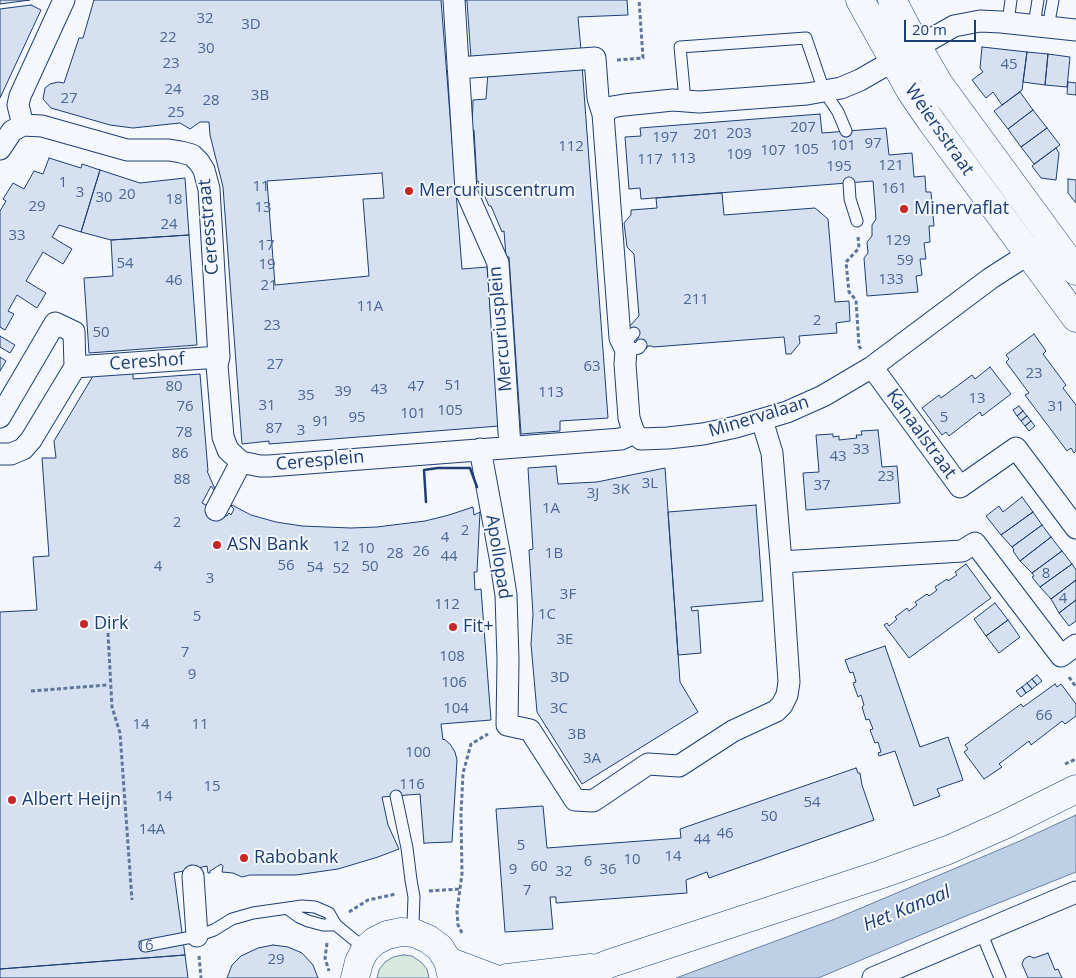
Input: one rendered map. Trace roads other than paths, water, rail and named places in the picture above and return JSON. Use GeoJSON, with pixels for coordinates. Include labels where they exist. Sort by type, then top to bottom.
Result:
{"type":"FeatureCollection","features":[{"type":"Feature","properties":{"kind":"main road","name":"Weiersstraat"},"geometry":{"type":"LineString","coordinates":[[860,0],[910,90],[931,121],[1076,318]]}},
{"type":"Feature","properties":{"kind":"main road","name":"Weiersstraat"},"geometry":{"type":"LineString","coordinates":[[892,0],[944,90],[1076,270]]}},
{"type":"Feature","properties":{"kind":"main road"},"geometry":{"type":"LineString","coordinates":[[574,978],[603,966],[882,874],[948,850],[1004,825],[1076,789]]}},
{"type":"Feature","properties":{"kind":"main road"},"geometry":{"type":"LineString","coordinates":[[355,978],[362,947],[387,935],[414,928],[440,948],[450,969],[493,978]]}},
{"type":"Feature","properties":{"kind":"main road"},"geometry":{"type":"LineString","coordinates":[[507,978],[603,966]]}},
{"type":"Feature","properties":{"kind":"street"},"geometry":{"type":"LineString","coordinates":[[0,149],[12,131],[23,125],[18,105],[20,96],[64,0]]}},
{"type":"Feature","properties":{"kind":"street","name":"Mercuriusplein"},"geometry":{"type":"LineString","coordinates":[[454,0],[466,191],[498,263],[510,447]]}},
{"type":"Feature","properties":{"kind":"street"},"geometry":{"type":"LineString","coordinates":[[603,114],[612,106],[685,100],[699,102],[807,94],[841,88],[860,80],[954,26],[980,21],[1008,22],[1076,30]]}},
{"type":"Feature","properties":{"kind":"street"},"geometry":{"type":"LineString","coordinates":[[458,68],[595,58],[598,98],[603,114],[620,338],[634,343],[625,364],[629,418],[634,434]]}},
{"type":"Feature","properties":{"kind":"street","name":"Ceresstraat"},"geometry":{"type":"LineString","coordinates":[[23,125],[49,127],[127,150],[169,150],[181,152],[192,155],[199,162],[204,170],[209,189],[219,357]]}},
{"type":"Feature","properties":{"kind":"street","name":"Minervalaan"},"geometry":{"type":"LineString","coordinates":[[510,447],[621,439],[634,434],[641,439],[703,434],[787,412],[822,396],[872,367],[991,278],[1029,255],[1052,238]]}},
{"type":"Feature","properties":{"kind":"street"},"geometry":{"type":"LineString","coordinates":[[0,417],[55,323],[74,332],[75,368],[31,440],[23,449],[11,454],[0,454]]}},
{"type":"Feature","properties":{"kind":"street"},"geometry":{"type":"LineString","coordinates":[[216,510],[241,462],[228,450],[223,437],[217,365],[219,357]]}},
{"type":"Feature","properties":{"kind":"street","name":"Cereshof"},"geometry":{"type":"LineString","coordinates":[[75,368],[219,357]]}},
{"type":"Feature","properties":{"kind":"street","name":"Kanaalstraat"},"geometry":{"type":"LineString","coordinates":[[872,367],[960,486],[1016,448],[1076,528]]}},
{"type":"Feature","properties":{"kind":"street"},"geometry":{"type":"LineString","coordinates":[[762,420],[772,453],[781,562],[962,551],[975,543],[1069,650]]}},
{"type":"Feature","properties":{"kind":"street","name":"Ceresplein"},"geometry":{"type":"LineString","coordinates":[[241,462],[269,466],[510,447]]}},
{"type":"Feature","properties":{"kind":"street","name":"Apollopad"},"geometry":{"type":"LineString","coordinates":[[480,449],[506,595],[507,725],[530,730],[575,800],[593,801],[648,764],[679,766],[733,731],[776,711],[782,705],[789,682],[781,562]]}},
{"type":"Feature","properties":{"kind":"street"},"geometry":{"type":"LineString","coordinates":[[189,937],[192,876]]}},
{"type":"Feature","properties":{"kind":"street"},"geometry":{"type":"LineString","coordinates":[[873,978],[1076,892]]}},
{"type":"Feature","properties":{"kind":"lane"},"geometry":{"type":"LineString","coordinates":[[1008,22],[1011,0]]}},
{"type":"Feature","properties":{"kind":"lane"},"geometry":{"type":"LineString","coordinates":[[1038,0],[1041,26]]}},
{"type":"Feature","properties":{"kind":"lane"},"geometry":{"type":"LineString","coordinates":[[1041,26],[1053,0]]}},
{"type":"Feature","properties":{"kind":"lane"},"geometry":{"type":"LineString","coordinates":[[685,100],[680,47],[806,38],[824,91],[838,112],[846,131]]}},
{"type":"Feature","properties":{"kind":"lane"},"geometry":{"type":"LineString","coordinates":[[849,183],[850,199],[857,221]]}},
{"type":"Feature","properties":{"kind":"lane"},"geometry":{"type":"LineString","coordinates":[[396,796],[407,848],[413,892],[414,928]]}},
{"type":"Feature","properties":{"kind":"lane"},"geometry":{"type":"LineString","coordinates":[[145,946],[214,930],[232,919],[262,912],[288,909],[308,921],[323,925],[336,925],[362,947]]}},
{"type":"Feature","properties":{"kind":"lane"},"geometry":{"type":"LineString","coordinates":[[981,932],[1000,978]]}},
{"type":"Feature","properties":{"kind":"water","name":"Het Kanaal"},"geometry":{"type":"Polygon","coordinates":[[[1076,815],[1076,872],[823,976],[818,978],[676,978],[835,919],[1020,841],[1076,815]]]}},
{"type":"Feature","properties":{"kind":"place","name":"Mercuriuscentrum"},"geometry":{"type":"Point","coordinates":[409,191]}},
{"type":"Feature","properties":{"kind":"place","name":"Minervaflat"},"geometry":{"type":"Point","coordinates":[904,209]}},
{"type":"Feature","properties":{"kind":"place","name":"ASN Bank"},"geometry":{"type":"Point","coordinates":[217,545]}},
{"type":"Feature","properties":{"kind":"place","name":"Dirk"},"geometry":{"type":"Point","coordinates":[84,624]}},
{"type":"Feature","properties":{"kind":"place","name":"Fit+"},"geometry":{"type":"Point","coordinates":[453,627]}},
{"type":"Feature","properties":{"kind":"place","name":"Albert Heijn"},"geometry":{"type":"Point","coordinates":[12,800]}},
{"type":"Feature","properties":{"kind":"place","name":"Rabobank"},"geometry":{"type":"Point","coordinates":[244,858]}}]}
